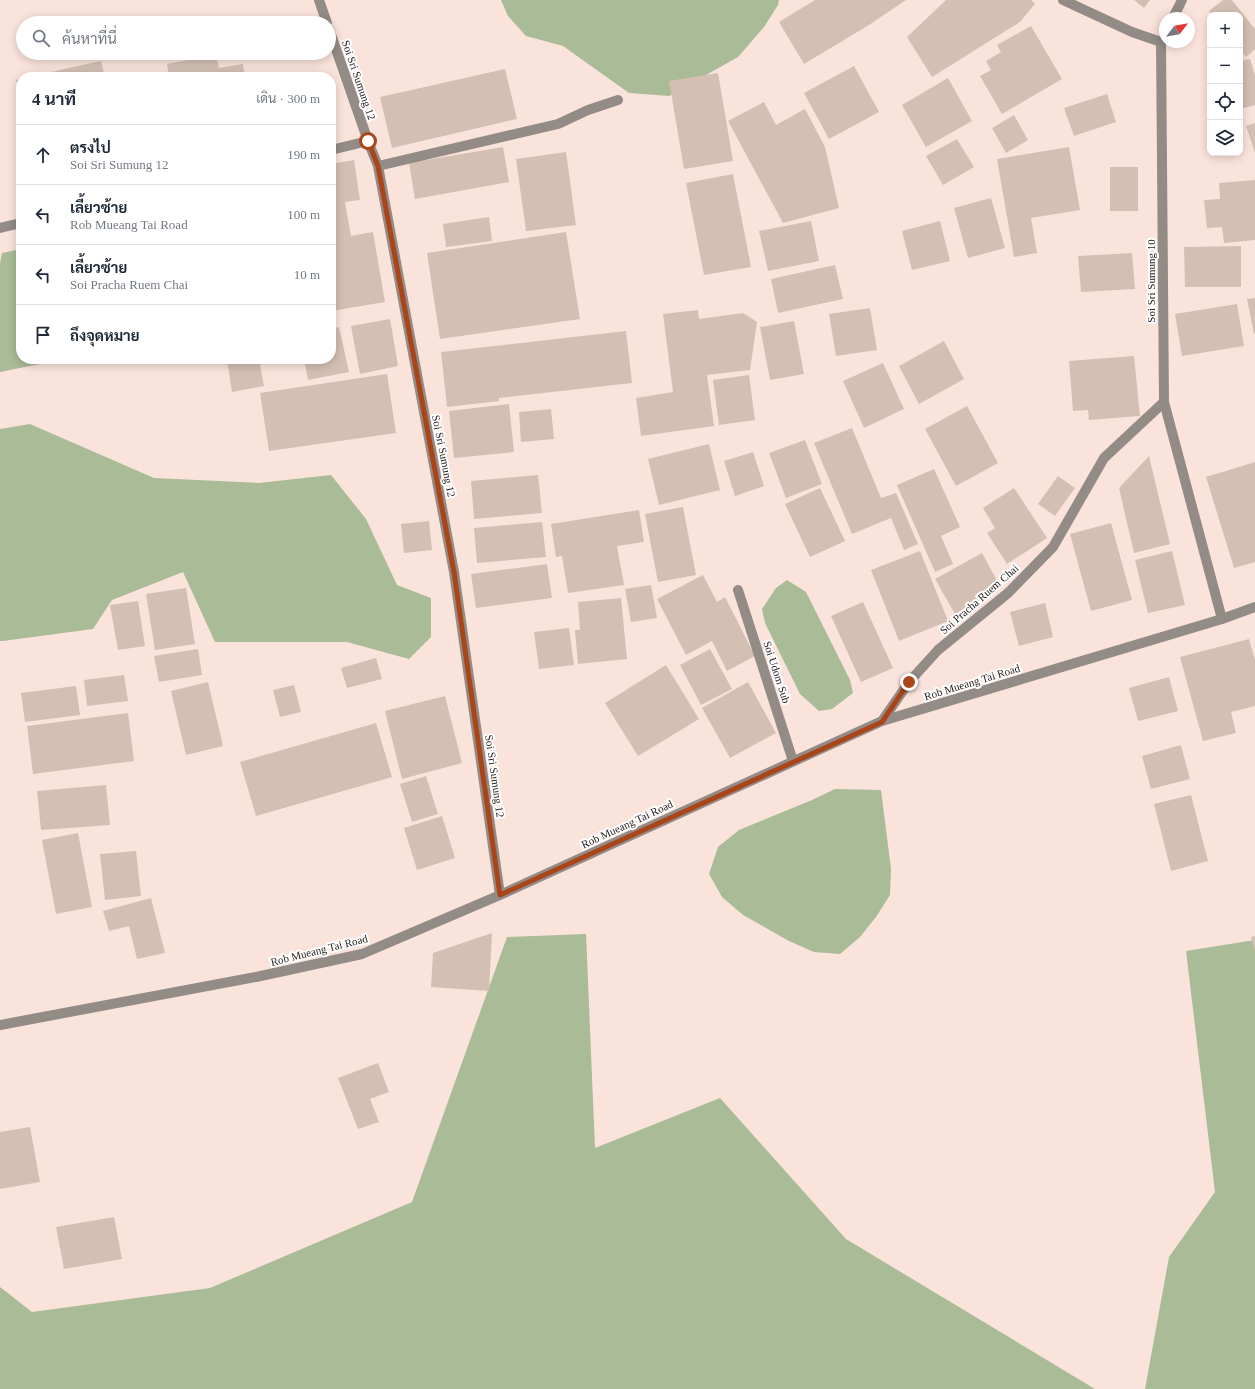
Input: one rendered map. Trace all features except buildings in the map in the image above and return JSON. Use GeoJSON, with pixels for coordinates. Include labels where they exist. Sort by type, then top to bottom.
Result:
{"type":"FeatureCollection","features":[{"type":"Feature","properties":{"kind":"street"},"geometry":{"type":"LineString","coordinates":[[319,0],[325,16]]}},
{"type":"Feature","properties":{"kind":"street","name":"Soi Sri Sumung 10"},"geometry":{"type":"LineString","coordinates":[[1063,0],[1132,32],[1159,37]]}},
{"type":"Feature","properties":{"kind":"street"},"geometry":{"type":"LineString","coordinates":[[1176,12],[1182,0]]}},
{"type":"Feature","properties":{"kind":"street","name":"Soi Sri Sumung 10"},"geometry":{"type":"LineString","coordinates":[[1163,48],[1164,402],[1222,619]]}},
{"type":"Feature","properties":{"kind":"street","name":"Soi Sri Sumung 12"},"geometry":{"type":"LineString","coordinates":[[336,49],[378,166],[454,572],[500,895]]}},
{"type":"Feature","properties":{"kind":"street"},"geometry":{"type":"LineString","coordinates":[[378,166],[558,124],[588,110],[618,100]]}},
{"type":"Feature","properties":{"kind":"street"},"geometry":{"type":"LineString","coordinates":[[336,149],[368,141]]}},
{"type":"Feature","properties":{"kind":"street"},"geometry":{"type":"LineString","coordinates":[[0,228],[16,224]]}},
{"type":"Feature","properties":{"kind":"street","name":"Soi Pracha Ruem Chai"},"geometry":{"type":"LineString","coordinates":[[882,722],[909,682],[938,650],[1008,593],[1053,547],[1104,458],[1164,402]]}},
{"type":"Feature","properties":{"kind":"street","name":"Soi Udom Sub"},"geometry":{"type":"LineString","coordinates":[[738,590],[793,762]]}},
{"type":"Feature","properties":{"kind":"street","name":"Rob Mueang Tai Road"},"geometry":{"type":"LineString","coordinates":[[0,1025],[256,977],[362,954],[500,895],[882,722],[1222,619],[1255,607]]}},
{"type":"Feature","properties":{"kind":"green space"},"geometry":{"type":"Polygon","coordinates":[[[501,0],[779,0],[778,5],[764,27],[738,57],[669,96],[629,93],[563,46],[526,36],[508,16],[501,0]]]}},
{"type":"Feature","properties":{"kind":"green space"},"geometry":{"type":"Polygon","coordinates":[[[16,250],[16,364],[40,364],[0,372],[0,264],[2,253],[16,250]]]}},
{"type":"Feature","properties":{"kind":"green space"},"geometry":{"type":"Polygon","coordinates":[[[30,424],[154,478],[259,483],[331,475],[366,519],[397,585],[431,598],[431,637],[409,659],[347,642],[215,642],[183,572],[112,600],[93,629],[0,641],[0,429],[30,424]]]}},
{"type":"Feature","properties":{"kind":"green space"},"geometry":{"type":"Polygon","coordinates":[[[787,580],[806,592],[850,680],[853,693],[832,709],[819,711],[800,694],[765,623],[762,609],[776,588],[787,580]]]}},
{"type":"Feature","properties":{"kind":"green space"},"geometry":{"type":"Polygon","coordinates":[[[835,789],[881,790],[891,869],[890,895],[876,917],[860,937],[840,954],[814,952],[789,941],[743,915],[722,897],[709,874],[718,847],[739,830],[835,789]]]}},
{"type":"Feature","properties":{"kind":"green space"},"geometry":{"type":"Polygon","coordinates":[[[586,934],[595,1148],[720,1098],[846,1239],[1095,1389],[0,1389],[0,1287],[32,1312],[210,1288],[412,1202],[507,937],[586,934]]]}},
{"type":"Feature","properties":{"kind":"green space"},"geometry":{"type":"Polygon","coordinates":[[[1255,940],[1255,1389],[1145,1389],[1169,1257],[1215,1192],[1186,951],[1255,940]]]}},
{"type":"Feature","properties":{"kind":"route"},"geometry":{"type":"LineString","coordinates":[[368,141],[378,166],[454,572],[500,895],[882,722],[909,682]]}}]}
